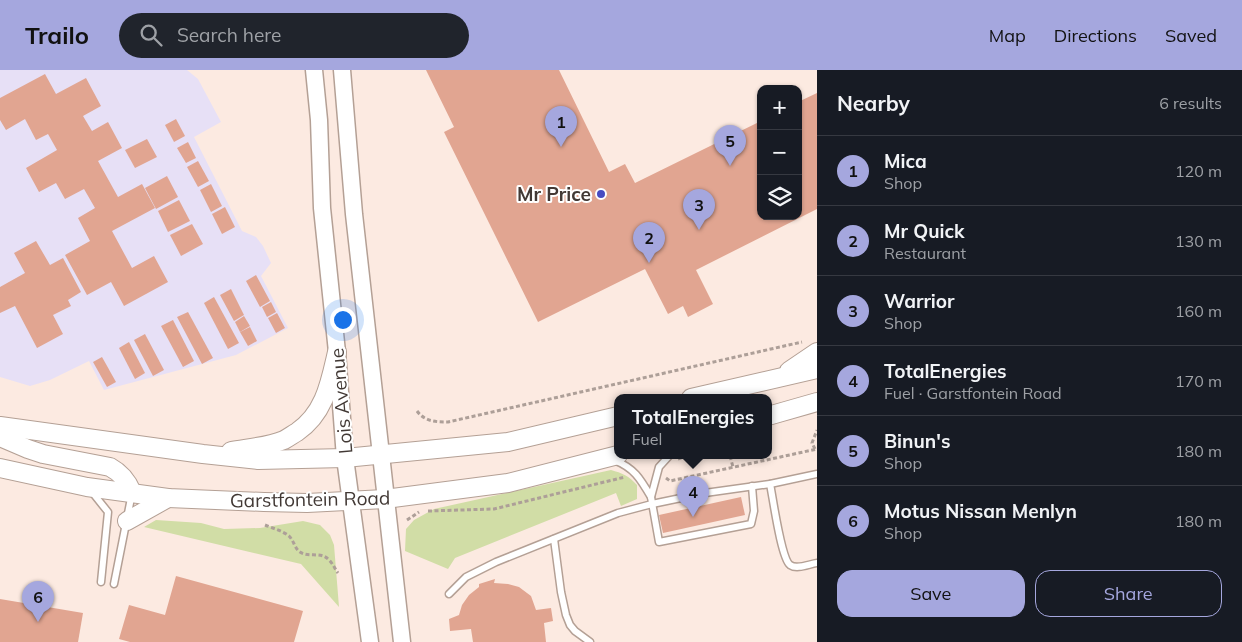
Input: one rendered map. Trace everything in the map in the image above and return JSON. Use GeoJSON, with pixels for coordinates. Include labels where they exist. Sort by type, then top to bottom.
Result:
{"type":"FeatureCollection","features":[{"type":"Feature","properties":{"kind":"main road"},"geometry":{"type":"LineString","coordinates":[[780,377],[811,346]]}},
{"type":"Feature","properties":{"kind":"main road"},"geometry":{"type":"LineString","coordinates":[[203,454],[265,446],[285,440],[304,427],[323,402],[337,352]]}},
{"type":"Feature","properties":{"kind":"main road"},"geometry":{"type":"LineString","coordinates":[[708,394],[817,369]]}},
{"type":"Feature","properties":{"kind":"main road"},"geometry":{"type":"LineString","coordinates":[[772,415],[817,402]]}},
{"type":"Feature","properties":{"kind":"main road"},"geometry":{"type":"LineString","coordinates":[[0,426],[258,460],[345,458],[508,442],[614,417]]}},
{"type":"Feature","properties":{"kind":"main road"},"geometry":{"type":"LineString","coordinates":[[0,438],[43,454],[110,467],[124,477],[132,492]]}},
{"type":"Feature","properties":{"kind":"main road","name":"Garstfontein Road"},"geometry":{"type":"LineString","coordinates":[[0,468],[87,487],[168,498],[307,503],[385,499],[508,483],[614,456]]}},
{"type":"Feature","properties":{"kind":"main road"},"geometry":{"type":"LineString","coordinates":[[127,521],[168,498]]}},
{"type":"Feature","properties":{"kind":"street","name":"Lois Avenue"},"geometry":{"type":"LineString","coordinates":[[314,70],[319,120],[322,208],[337,352],[345,458],[370,642]]}},
{"type":"Feature","properties":{"kind":"street","name":"Lois Avenue"},"geometry":{"type":"LineString","coordinates":[[342,70],[354,214],[402,642]]}},
{"type":"Feature","properties":{"kind":"lane"},"geometry":{"type":"LineString","coordinates":[[651,500],[657,471],[666,459]]}},
{"type":"Feature","properties":{"kind":"lane"},"geometry":{"type":"LineString","coordinates":[[588,463],[613,460],[625,464],[636,474],[651,500],[659,542],[751,524],[754,511],[752,486]]}},
{"type":"Feature","properties":{"kind":"lane"},"geometry":{"type":"LineString","coordinates":[[449,594],[466,577],[480,569],[651,500],[770,484],[817,474]]}},
{"type":"Feature","properties":{"kind":"lane"},"geometry":{"type":"LineString","coordinates":[[770,484],[783,550],[788,562],[790,565],[797,567],[817,563]]}},
{"type":"Feature","properties":{"kind":"lane"},"geometry":{"type":"LineString","coordinates":[[87,487],[108,512],[100,582]]}},
{"type":"Feature","properties":{"kind":"lane"},"geometry":{"type":"LineString","coordinates":[[114,584],[132,492]]}},
{"type":"Feature","properties":{"kind":"lane"},"geometry":{"type":"LineString","coordinates":[[554,539],[566,615],[570,625],[590,642]]}},
{"type":"Feature","properties":{"kind":"path"},"geometry":{"type":"LineString","coordinates":[[417,412],[427,420],[448,422],[811,346]]}},
{"type":"Feature","properties":{"kind":"path"},"geometry":{"type":"LineString","coordinates":[[657,471],[670,481],[816,449],[812,443],[817,430]]}},
{"type":"Feature","properties":{"kind":"path"},"geometry":{"type":"LineString","coordinates":[[731,459],[733,468]]}},
{"type":"Feature","properties":{"kind":"path"},"geometry":{"type":"LineString","coordinates":[[407,520],[420,512],[494,509],[636,474]]}},
{"type":"Feature","properties":{"kind":"path"},"geometry":{"type":"LineString","coordinates":[[264,525],[292,538],[297,550],[302,554],[310,556],[321,555],[328,559],[338,574]]}},
{"type":"Feature","properties":{"kind":"shaded area"},"geometry":{"type":"Polygon","coordinates":[[[0,70],[187,70],[198,79],[221,122],[194,137],[242,231],[256,237],[263,246],[271,263],[261,276],[288,328],[236,355],[104,390],[89,361],[50,380],[30,386],[0,377],[0,70]]]}},
{"type":"Feature","properties":{"kind":"green space"},"geometry":{"type":"Polygon","coordinates":[[[611,470],[625,475],[637,485],[637,499],[621,506],[616,493],[455,558],[448,569],[405,551],[406,529],[414,520],[434,509],[611,470]]]}},
{"type":"Feature","properties":{"kind":"green space"},"geometry":{"type":"Polygon","coordinates":[[[156,520],[201,523],[224,529],[260,528],[303,521],[320,525],[330,535],[334,545],[339,607],[301,564],[144,527],[156,520]]]}},
{"type":"Feature","properties":{"kind":"building"},"geometry":{"type":"Polygon","coordinates":[[[426,70],[559,70],[609,172],[625,164],[635,183],[757,123],[757,220],[795,220],[696,270],[713,304],[688,317],[683,306],[668,314],[645,269],[538,322],[444,132],[454,127],[426,70]]]}},
{"type":"Feature","properties":{"kind":"building"},"geometry":{"type":"Polygon","coordinates":[[[45,74],[56,94],[86,78],[101,106],[83,116],[92,131],[108,122],[122,148],[98,161],[118,197],[142,184],[155,208],[112,231],[132,268],[154,256],[168,282],[124,306],[111,282],[87,295],[65,255],[90,241],[78,218],[95,208],[84,189],[65,199],[56,183],[39,192],[26,168],[57,150],[48,134],[36,140],[25,119],[6,130],[0,120],[0,98],[45,74]]]}},
{"type":"Feature","properties":{"kind":"building"},"geometry":{"type":"Polygon","coordinates":[[[817,93],[817,209],[802,217],[802,100],[817,93]]]}},
{"type":"Feature","properties":{"kind":"building"},"geometry":{"type":"Polygon","coordinates":[[[176,119],[185,136],[174,142],[165,125],[176,119]]]}},
{"type":"Feature","properties":{"kind":"building"},"geometry":{"type":"Polygon","coordinates":[[[147,139],[157,157],[135,168],[125,150],[147,139]]]}},
{"type":"Feature","properties":{"kind":"building"},"geometry":{"type":"Polygon","coordinates":[[[188,142],[196,158],[186,163],[177,148],[188,142]]]}},
{"type":"Feature","properties":{"kind":"building"},"geometry":{"type":"Polygon","coordinates":[[[198,161],[209,181],[198,187],[187,167],[198,161]]]}},
{"type":"Feature","properties":{"kind":"building"},"geometry":{"type":"Polygon","coordinates":[[[167,176],[178,197],[156,209],[145,188],[167,176]]]}},
{"type":"Feature","properties":{"kind":"building"},"geometry":{"type":"Polygon","coordinates":[[[211,184],[222,206],[211,212],[200,190],[211,184]]]}},
{"type":"Feature","properties":{"kind":"building"},"geometry":{"type":"Polygon","coordinates":[[[179,200],[190,221],[168,232],[158,211],[179,200]]]}},
{"type":"Feature","properties":{"kind":"building"},"geometry":{"type":"Polygon","coordinates":[[[225,207],[235,227],[222,234],[212,214],[225,207]]]}},
{"type":"Feature","properties":{"kind":"building"},"geometry":{"type":"Polygon","coordinates":[[[192,224],[203,244],[181,256],[170,235],[192,224]]]}},
{"type":"Feature","properties":{"kind":"building"},"geometry":{"type":"Polygon","coordinates":[[[36,241],[50,265],[63,258],[81,292],[68,300],[71,306],[53,315],[63,334],[37,348],[15,306],[0,313],[0,287],[25,273],[14,253],[36,241]]]}},
{"type":"Feature","properties":{"kind":"building"},"geometry":{"type":"Polygon","coordinates":[[[256,275],[270,301],[260,307],[246,281],[256,275]]]}},
{"type":"Feature","properties":{"kind":"building"},"geometry":{"type":"Polygon","coordinates":[[[231,289],[244,315],[234,321],[220,295],[231,289]]]}},
{"type":"Feature","properties":{"kind":"building"},"geometry":{"type":"Polygon","coordinates":[[[214,297],[239,343],[228,349],[204,303],[214,297]]]}},
{"type":"Feature","properties":{"kind":"building"},"geometry":{"type":"Polygon","coordinates":[[[271,302],[276,312],[267,317],[262,307],[271,302]]]}},
{"type":"Feature","properties":{"kind":"building"},"geometry":{"type":"Polygon","coordinates":[[[188,312],[213,358],[202,364],[177,317],[188,312]]]}},
{"type":"Feature","properties":{"kind":"building"},"geometry":{"type":"Polygon","coordinates":[[[277,313],[285,328],[276,333],[268,318],[277,313]]]}},
{"type":"Feature","properties":{"kind":"building"},"geometry":{"type":"Polygon","coordinates":[[[244,316],[250,326],[240,332],[235,322],[244,316]]]}},
{"type":"Feature","properties":{"kind":"building"},"geometry":{"type":"Polygon","coordinates":[[[173,320],[194,361],[183,367],[161,326],[173,320]]]}},
{"type":"Feature","properties":{"kind":"building"},"geometry":{"type":"Polygon","coordinates":[[[250,327],[257,341],[248,346],[240,332],[250,327]]]}},
{"type":"Feature","properties":{"kind":"building"},"geometry":{"type":"Polygon","coordinates":[[[145,334],[164,370],[153,376],[134,340],[145,334]]]}},
{"type":"Feature","properties":{"kind":"building"},"geometry":{"type":"Polygon","coordinates":[[[129,342],[145,373],[135,379],[119,348],[129,342]]]}},
{"type":"Feature","properties":{"kind":"building"},"geometry":{"type":"Polygon","coordinates":[[[102,357],[116,382],[107,387],[93,362],[102,357]]]}},
{"type":"Feature","properties":{"kind":"building"},"geometry":{"type":"Polygon","coordinates":[[[741,497],[745,515],[663,533],[659,515],[741,497]]]}},
{"type":"Feature","properties":{"kind":"building"},"geometry":{"type":"Polygon","coordinates":[[[176,576],[303,611],[294,642],[130,642],[119,639],[129,605],[165,615],[176,576]]]}},
{"type":"Feature","properties":{"kind":"building"},"geometry":{"type":"Polygon","coordinates":[[[495,579],[494,583],[519,587],[531,596],[536,610],[551,608],[553,621],[544,623],[546,642],[473,642],[471,629],[450,631],[449,619],[459,615],[462,605],[469,595],[479,587],[479,584],[495,579]]]}},
{"type":"Feature","properties":{"kind":"building"},"geometry":{"type":"Polygon","coordinates":[[[0,599],[83,613],[78,642],[0,642],[0,599]]]}},
{"type":"Feature","properties":{"kind":"place","name":"Mica"},"geometry":{"type":"Point","coordinates":[561,147]}},
{"type":"Feature","properties":{"kind":"place","name":"Binun's"},"geometry":{"type":"Point","coordinates":[730,166]}},
{"type":"Feature","properties":{"kind":"place","name":"Mr Price"},"geometry":{"type":"Point","coordinates":[601,194]}},
{"type":"Feature","properties":{"kind":"place","name":"Warrior"},"geometry":{"type":"Point","coordinates":[699,230]}},
{"type":"Feature","properties":{"kind":"place","name":"Mr Quick"},"geometry":{"type":"Point","coordinates":[649,263]}},
{"type":"Feature","properties":{"kind":"place","name":"TotalEnergies"},"geometry":{"type":"Point","coordinates":[693,517]}},
{"type":"Feature","properties":{"kind":"place","name":"Motus Nissan Menlyn"},"geometry":{"type":"Point","coordinates":[38,622]}}]}
